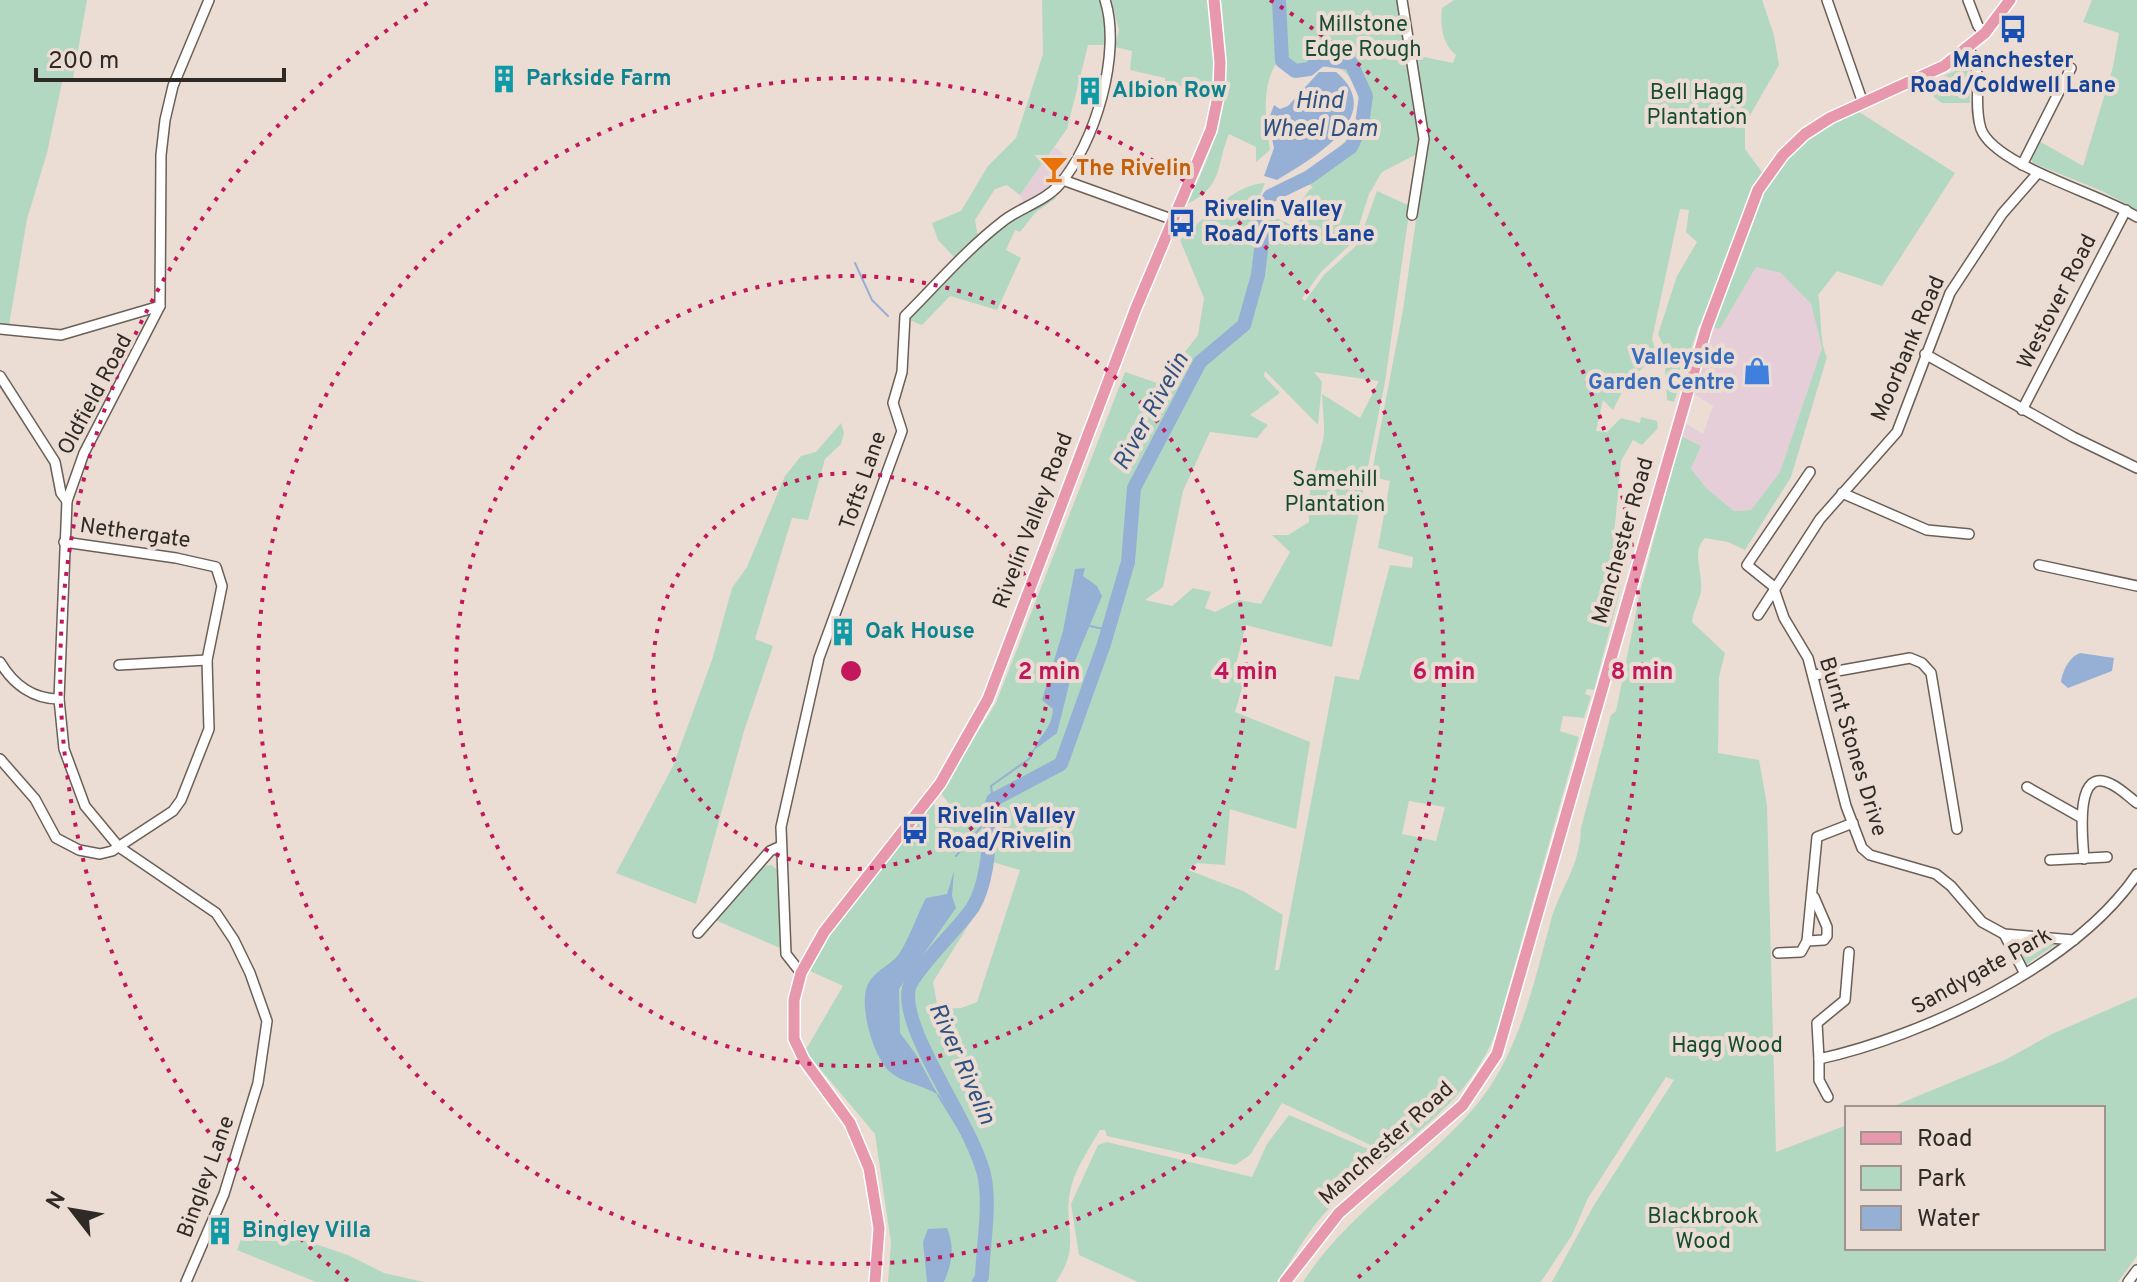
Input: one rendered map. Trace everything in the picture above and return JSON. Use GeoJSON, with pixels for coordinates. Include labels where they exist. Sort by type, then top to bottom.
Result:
{"type":"FeatureCollection","features":[{"type":"Feature","properties":{"kind":"main road","name":"Rivelin Valley Road"},"geometry":{"type":"LineString","coordinates":[[875,1282],[879,1228],[869,1168],[850,1123],[804,1060],[794,1039],[794,1000],[801,973],[824,932],[940,784],[988,699],[1136,308],[1204,150],[1217,105],[1220,62],[1214,0]]}},
{"type":"Feature","properties":{"kind":"main road","name":"Manchester Road"},"geometry":{"type":"LineString","coordinates":[[1285,1282],[1339,1213],[1463,1105],[1476,1090],[1497,1054],[1691,379],[1747,213],[1762,182],[1805,134],[1863,103],[1916,81],[1969,49],[2010,0]]}},
{"type":"Feature","properties":{"kind":"street","name":"Oldfield Road"},"geometry":{"type":"LineString","coordinates":[[119,847],[95,822],[76,789],[64,749],[59,699],[67,501],[84,453],[160,306],[161,155],[165,120],[173,86],[209,0]]}},
{"type":"Feature","properties":{"kind":"street"},"geometry":{"type":"LineString","coordinates":[[1105,0],[1112,31],[1096,118],[1063,180],[1174,220]]}},
{"type":"Feature","properties":{"kind":"street"},"geometry":{"type":"LineString","coordinates":[[1402,0],[1424,139],[1412,215]]}},
{"type":"Feature","properties":{"kind":"street"},"geometry":{"type":"LineString","coordinates":[[1827,0],[1863,103]]}},
{"type":"Feature","properties":{"kind":"street"},"geometry":{"type":"LineString","coordinates":[[1968,0],[1978,26],[1985,33]]}},
{"type":"Feature","properties":{"kind":"street"},"geometry":{"type":"LineString","coordinates":[[1969,49],[1979,73],[1980,126],[1995,147],[2037,174],[2091,192],[2137,217]]}},
{"type":"Feature","properties":{"kind":"street"},"geometry":{"type":"LineString","coordinates":[[2022,165],[2071,68]]}},
{"type":"Feature","properties":{"kind":"street","name":"Moorbank Road"},"geometry":{"type":"LineString","coordinates":[[1758,615],[1820,519],[1897,432],[1939,316],[1964,269],[2002,214],[2037,174]]}},
{"type":"Feature","properties":{"kind":"street","name":"Tofts Lane"},"geometry":{"type":"LineString","coordinates":[[801,973],[786,954],[781,846],[784,811],[819,658],[902,431],[893,403],[902,372],[905,316],[1003,221],[1051,192],[1063,180]]}},
{"type":"Feature","properties":{"kind":"street","name":"Westover Road"},"geometry":{"type":"LineString","coordinates":[[2022,410],[2126,210]]}},
{"type":"Feature","properties":{"kind":"street"},"geometry":{"type":"LineString","coordinates":[[0,329],[61,335],[160,306]]}},
{"type":"Feature","properties":{"kind":"street"},"geometry":{"type":"LineString","coordinates":[[1925,354],[2022,410],[2137,468]]}},
{"type":"Feature","properties":{"kind":"street"},"geometry":{"type":"LineString","coordinates":[[0,376],[55,462],[61,493],[67,501]]}},
{"type":"Feature","properties":{"kind":"street","name":"Burnt Stones Drive"},"geometry":{"type":"LineString","coordinates":[[1810,472],[1747,560],[1747,565],[1770,582],[1815,675],[1853,823],[1865,851],[1936,874],[1951,886],[1982,922],[2004,934],[2024,972]]}},
{"type":"Feature","properties":{"kind":"street"},"geometry":{"type":"LineString","coordinates":[[1842,493],[1927,530],[1969,534]]}},
{"type":"Feature","properties":{"kind":"street","name":"Nethergate"},"geometry":{"type":"LineString","coordinates":[[64,542],[187,559],[216,567],[222,586],[207,660],[209,729],[181,800],[168,815],[119,847]]}},
{"type":"Feature","properties":{"kind":"street"},"geometry":{"type":"LineString","coordinates":[[2039,565],[2137,586]]}},
{"type":"Feature","properties":{"kind":"street"},"geometry":{"type":"LineString","coordinates":[[1815,675],[1910,658],[1927,667],[1931,673],[1957,829]]}},
{"type":"Feature","properties":{"kind":"street"},"geometry":{"type":"LineString","coordinates":[[119,665],[139,660],[207,660]]}},
{"type":"Feature","properties":{"kind":"street"},"geometry":{"type":"LineString","coordinates":[[0,662],[17,683],[37,696],[59,699]]}},
{"type":"Feature","properties":{"kind":"street"},"geometry":{"type":"LineString","coordinates":[[0,759],[26,786],[50,830],[63,844],[100,854],[119,847]]}},
{"type":"Feature","properties":{"kind":"street"},"geometry":{"type":"LineString","coordinates":[[2084,859],[2084,796],[2095,783],[2110,783],[2137,803]]}},
{"type":"Feature","properties":{"kind":"street"},"geometry":{"type":"LineString","coordinates":[[2027,787],[2082,818]]}},
{"type":"Feature","properties":{"kind":"street"},"geometry":{"type":"LineString","coordinates":[[1778,953],[1801,952],[1807,941],[1817,837],[1853,823]]}},
{"type":"Feature","properties":{"kind":"street"},"geometry":{"type":"LineString","coordinates":[[698,933],[770,851],[781,846]]}},
{"type":"Feature","properties":{"kind":"street","name":"Bingley Lane"},"geometry":{"type":"LineString","coordinates":[[119,847],[206,903],[234,940],[267,1021],[258,1083],[224,1194],[186,1282]]}},
{"type":"Feature","properties":{"kind":"street"},"geometry":{"type":"LineString","coordinates":[[2050,860],[2107,857]]}},
{"type":"Feature","properties":{"kind":"street","name":"Sandygate Park"},"geometry":{"type":"LineString","coordinates":[[1819,1059],[1900,1036],[2024,972],[2074,940],[2113,903],[2137,874]]}},
{"type":"Feature","properties":{"kind":"street"},"geometry":{"type":"LineString","coordinates":[[1807,941],[1824,940],[1828,933],[1812,894]]}},
{"type":"Feature","properties":{"kind":"street"},"geometry":{"type":"LineString","coordinates":[[2004,934],[2074,940]]}},
{"type":"Feature","properties":{"kind":"street"},"geometry":{"type":"LineString","coordinates":[[1828,1097],[1819,1080],[1815,1030],[1821,1016],[1845,1000],[1849,952]]}},
{"type":"Feature","properties":{"kind":"street"},"geometry":{"type":"LineString","coordinates":[[2128,1282],[2137,1270]]}},
{"type":"Feature","properties":{"kind":"shaded area"},"geometry":{"type":"Polygon","coordinates":[[[1055,147],[1070,160],[1042,195],[1025,205],[1020,195],[1055,147]]]}},
{"type":"Feature","properties":{"kind":"shaded area","name":"Valleyside Garden Centre"},"geometry":{"type":"Polygon","coordinates":[[[1756,267],[1781,273],[1811,304],[1822,348],[1780,472],[1751,510],[1734,511],[1706,488],[1691,467],[1701,446],[1681,436],[1685,423],[1703,434],[1713,406],[1694,394],[1712,327],[1720,329],[1756,267]]]}},
{"type":"Feature","properties":{"kind":"green space"},"geometry":{"type":"Polygon","coordinates":[[[0,0],[87,0],[73,78],[63,78],[47,153],[27,219],[9,325],[0,324],[0,0]]]}},
{"type":"Feature","properties":{"kind":"green space"},"geometry":{"type":"Polygon","coordinates":[[[1042,0],[1102,0],[1107,22],[1106,45],[1088,45],[1067,129],[1020,195],[1007,185],[995,189],[975,220],[978,237],[956,259],[938,240],[932,223],[961,211],[988,166],[1016,138],[1043,54],[1042,0]]]}},
{"type":"Feature","properties":{"kind":"green space"},"geometry":{"type":"Polygon","coordinates":[[[1111,0],[1209,0],[1215,41],[1214,95],[1130,70],[1132,51],[1115,47],[1119,30],[1111,0]]]}},
{"type":"Feature","properties":{"kind":"green space"},"geometry":{"type":"Polygon","coordinates":[[[1221,0],[1399,0],[1421,138],[1419,153],[1382,172],[1369,194],[1354,241],[1321,272],[1302,298],[1305,301],[1324,275],[1358,244],[1377,191],[1410,206],[1385,382],[1332,647],[1246,625],[1236,664],[1242,688],[1235,712],[1310,742],[1296,829],[1230,809],[1225,865],[1197,863],[1188,870],[1243,891],[1283,915],[1275,970],[1279,970],[1335,676],[1359,680],[1390,565],[1412,568],[1413,557],[1378,548],[1390,481],[1371,477],[1403,310],[1428,137],[1414,55],[1453,63],[1456,55],[1443,34],[1442,8],[1454,0],[1762,0],[1774,35],[1779,65],[1745,124],[1745,149],[1767,179],[1807,139],[1856,110],[1955,173],[1882,286],[1837,271],[1818,295],[1827,357],[1791,477],[1745,550],[1728,542],[1705,538],[1698,556],[1701,590],[1692,622],[1725,653],[1719,677],[1718,753],[1759,760],[1767,805],[1776,1152],[1845,1126],[1845,1250],[2105,1250],[2105,1106],[1894,1106],[2005,1060],[2052,1034],[2137,997],[2137,1256],[2118,1282],[1552,1282],[1594,1205],[1674,1080],[1666,1077],[1588,1198],[1572,1235],[1541,1282],[1303,1282],[1341,1234],[1473,1109],[1489,1089],[1513,1043],[1531,994],[1555,908],[1574,865],[1611,715],[1616,711],[1641,588],[1681,436],[1701,446],[1691,468],[1706,488],[1734,511],[1751,510],[1780,472],[1822,348],[1811,304],[1781,273],[1756,267],[1720,329],[1699,325],[1674,402],[1667,400],[1664,347],[1658,334],[1677,276],[1697,242],[1686,232],[1689,210],[1680,209],[1652,339],[1655,349],[1644,367],[1628,380],[1613,410],[1603,400],[1596,431],[1607,432],[1621,418],[1640,423],[1641,417],[1657,421],[1658,428],[1642,445],[1633,440],[1621,461],[1611,567],[1621,587],[1594,690],[1587,689],[1585,694],[1591,696],[1584,718],[1563,716],[1560,731],[1579,737],[1496,1032],[1481,1063],[1462,1089],[1440,1113],[1341,1197],[1318,1221],[1277,1282],[1138,1282],[1079,1255],[1071,1204],[1098,1145],[1107,1142],[1252,1177],[1267,1144],[1289,1115],[1380,1154],[1383,1151],[1282,1103],[1250,1155],[1235,1165],[1107,1136],[1105,1130],[1100,1130],[1072,1184],[1068,1205],[1070,1247],[1064,1269],[1056,1282],[888,1282],[891,1243],[875,1134],[805,1051],[843,986],[808,970],[820,947],[928,806],[934,804],[937,811],[948,812],[949,804],[940,792],[996,703],[1125,372],[1160,384],[1198,335],[1204,298],[1180,240],[1231,196],[1242,189],[1265,183],[1255,208],[1300,229],[1300,206],[1313,187],[1297,178],[1336,150],[1353,129],[1359,108],[1350,78],[1332,64],[1310,72],[1282,56],[1267,89],[1270,150],[1256,162],[1256,147],[1229,134],[1213,182],[1199,197],[1187,204],[1217,128],[1225,57],[1221,0]],[[1265,371],[1264,376],[1280,393],[1250,415],[1268,425],[1257,438],[1210,432],[1183,491],[1163,587],[1145,600],[1172,606],[1193,588],[1211,592],[1205,608],[1215,612],[1239,600],[1261,604],[1290,552],[1272,535],[1288,535],[1309,522],[1310,489],[1324,435],[1322,394],[1360,418],[1379,381],[1314,372],[1322,382],[1318,425],[1265,371]],[[1409,801],[1402,834],[1436,841],[1445,807],[1409,801]],[[989,861],[981,905],[933,982],[938,1009],[961,1008],[977,1002],[1020,870],[989,861]]]}},
{"type":"Feature","properties":{"kind":"green space"},"geometry":{"type":"Polygon","coordinates":[[[2092,0],[2137,0],[2137,210],[2102,191],[2033,163],[2031,158],[2039,141],[2083,166],[2113,67],[2119,33],[2083,22],[2092,0]]]}},
{"type":"Feature","properties":{"kind":"green space"},"geometry":{"type":"Polygon","coordinates":[[[1962,68],[1969,71],[1970,103],[1942,103],[1920,86],[1962,68]]]}},
{"type":"Feature","properties":{"kind":"green space"},"geometry":{"type":"Polygon","coordinates":[[[1054,195],[1056,198],[1036,212],[1020,232],[1015,230],[1006,250],[1021,258],[997,310],[950,296],[922,325],[907,319],[1006,222],[1054,195]]]}},
{"type":"Feature","properties":{"kind":"green space"},"geometry":{"type":"Polygon","coordinates":[[[841,423],[844,433],[841,444],[825,459],[808,520],[792,518],[755,639],[773,646],[744,731],[696,904],[616,873],[673,766],[712,660],[732,588],[747,567],[785,476],[801,456],[816,452],[841,423]]]}},
{"type":"Feature","properties":{"kind":"green space"},"geometry":{"type":"Polygon","coordinates":[[[771,865],[778,870],[780,948],[715,920],[764,866],[771,865]]]}},
{"type":"Feature","properties":{"kind":"green space"},"geometry":{"type":"Polygon","coordinates":[[[2014,941],[2055,945],[2027,964],[2023,963],[2014,941]]]}},
{"type":"Feature","properties":{"kind":"green space"},"geometry":{"type":"Polygon","coordinates":[[[248,1221],[348,1255],[384,1273],[424,1282],[316,1282],[237,1250],[248,1221]]]}},
{"type":"Feature","properties":{"kind":"water","name":"Hind Wheel Dam"},"geometry":{"type":"Polygon","coordinates":[[[1319,72],[1336,72],[1350,88],[1354,105],[1349,120],[1339,135],[1308,161],[1277,180],[1264,176],[1274,148],[1268,121],[1274,105],[1280,109],[1288,106],[1319,72]]]}},
{"type":"Feature","properties":{"kind":"water"},"geometry":{"type":"Polygon","coordinates":[[[1085,568],[1083,576],[1097,586],[1102,596],[1075,661],[1057,733],[1033,751],[1052,716],[1053,709],[1042,700],[1063,631],[1075,569],[1085,568]]]}},
{"type":"Feature","properties":{"kind":"water"},"geometry":{"type":"Polygon","coordinates":[[[2080,653],[2114,658],[2112,671],[2068,688],[2061,682],[2063,674],[2069,661],[2080,653]]]}},
{"type":"Feature","properties":{"kind":"water"},"geometry":{"type":"Polygon","coordinates":[[[954,871],[952,896],[956,908],[899,989],[900,1033],[938,1095],[900,1079],[883,1064],[869,1029],[865,993],[871,979],[899,954],[926,898],[947,894],[954,871]]]}},
{"type":"Feature","properties":{"kind":"water"},"geometry":{"type":"Polygon","coordinates":[[[947,1228],[952,1248],[947,1275],[944,1282],[927,1282],[923,1242],[928,1229],[947,1228]]]}},
{"type":"Feature","properties":{"kind":"waterway","name":"River Rivelin"},"geometry":{"type":"LineString","coordinates":[[979,1282],[987,1215],[985,1179],[968,1134],[915,1029],[909,1006],[909,988],[979,896],[986,869],[993,800],[1061,764],[1104,644],[1128,562],[1134,488],[1200,362],[1244,325],[1258,275],[1262,241],[1260,213],[1270,196],[1309,177],[1351,147],[1362,124],[1366,96],[1351,63],[1321,59],[1309,69],[1295,71],[1282,61],[1279,0]]}},
{"type":"Feature","properties":{"kind":"waterway"},"geometry":{"type":"LineString","coordinates":[[855,263],[872,300],[888,316]]}},
{"type":"Feature","properties":{"kind":"waterway"},"geometry":{"type":"LineString","coordinates":[[1090,626],[1108,630]]}},
{"type":"Feature","properties":{"kind":"waterway","name":"River Rivelin"},"geometry":{"type":"LineString","coordinates":[[956,856],[981,827],[987,800],[993,800],[991,786],[1029,759],[1033,751]]}},
{"type":"Feature","properties":{"kind":"waterway"},"geometry":{"type":"LineString","coordinates":[[938,1095],[960,1131],[968,1132]]}},
{"type":"Feature","properties":{"kind":"place","name":"Manchester Road/Coldwell Lane"},"geometry":{"type":"Point","coordinates":[2013,29]}},
{"type":"Feature","properties":{"kind":"place","name":"Parkside Farm"},"geometry":{"type":"Point","coordinates":[504,79]}},
{"type":"Feature","properties":{"kind":"place","name":"Albion Row"},"geometry":{"type":"Point","coordinates":[1090,91]}},
{"type":"Feature","properties":{"kind":"place","name":"The Rivelin"},"geometry":{"type":"Point","coordinates":[1054,169]}},
{"type":"Feature","properties":{"kind":"place","name":"Rivelin Valley Road/Tofts Lane"},"geometry":{"type":"Point","coordinates":[1182,223]}},
{"type":"Feature","properties":{"kind":"place","name":"Valleyside Garden Centre"},"geometry":{"type":"Point","coordinates":[1757,371]}},
{"type":"Feature","properties":{"kind":"place","name":"Oak House"},"geometry":{"type":"Point","coordinates":[843,632]}},
{"type":"Feature","properties":{"kind":"place","name":"Rivelin Valley Road/Rivelin"},"geometry":{"type":"Point","coordinates":[915,830]}},
{"type":"Feature","properties":{"kind":"place","name":"Bingley Villa"},"geometry":{"type":"Point","coordinates":[220,1231]}},
{"type":"Feature","properties":{"kind":"park label","name":"Millstone Edge Rough"},"geometry":{"type":"Point","coordinates":[1363,38]}},
{"type":"Feature","properties":{"kind":"park label","name":"Bell Hagg Plantation"},"geometry":{"type":"Point","coordinates":[1697,106]}},
{"type":"Feature","properties":{"kind":"park label","name":"Samehill Plantation"},"geometry":{"type":"Point","coordinates":[1335,492]}},
{"type":"Feature","properties":{"kind":"park label","name":"Hagg Wood"},"geometry":{"type":"Point","coordinates":[1727,1046]}},
{"type":"Feature","properties":{"kind":"park label","name":"Blackbrook Wood"},"geometry":{"type":"Point","coordinates":[1703,1230]}}]}
